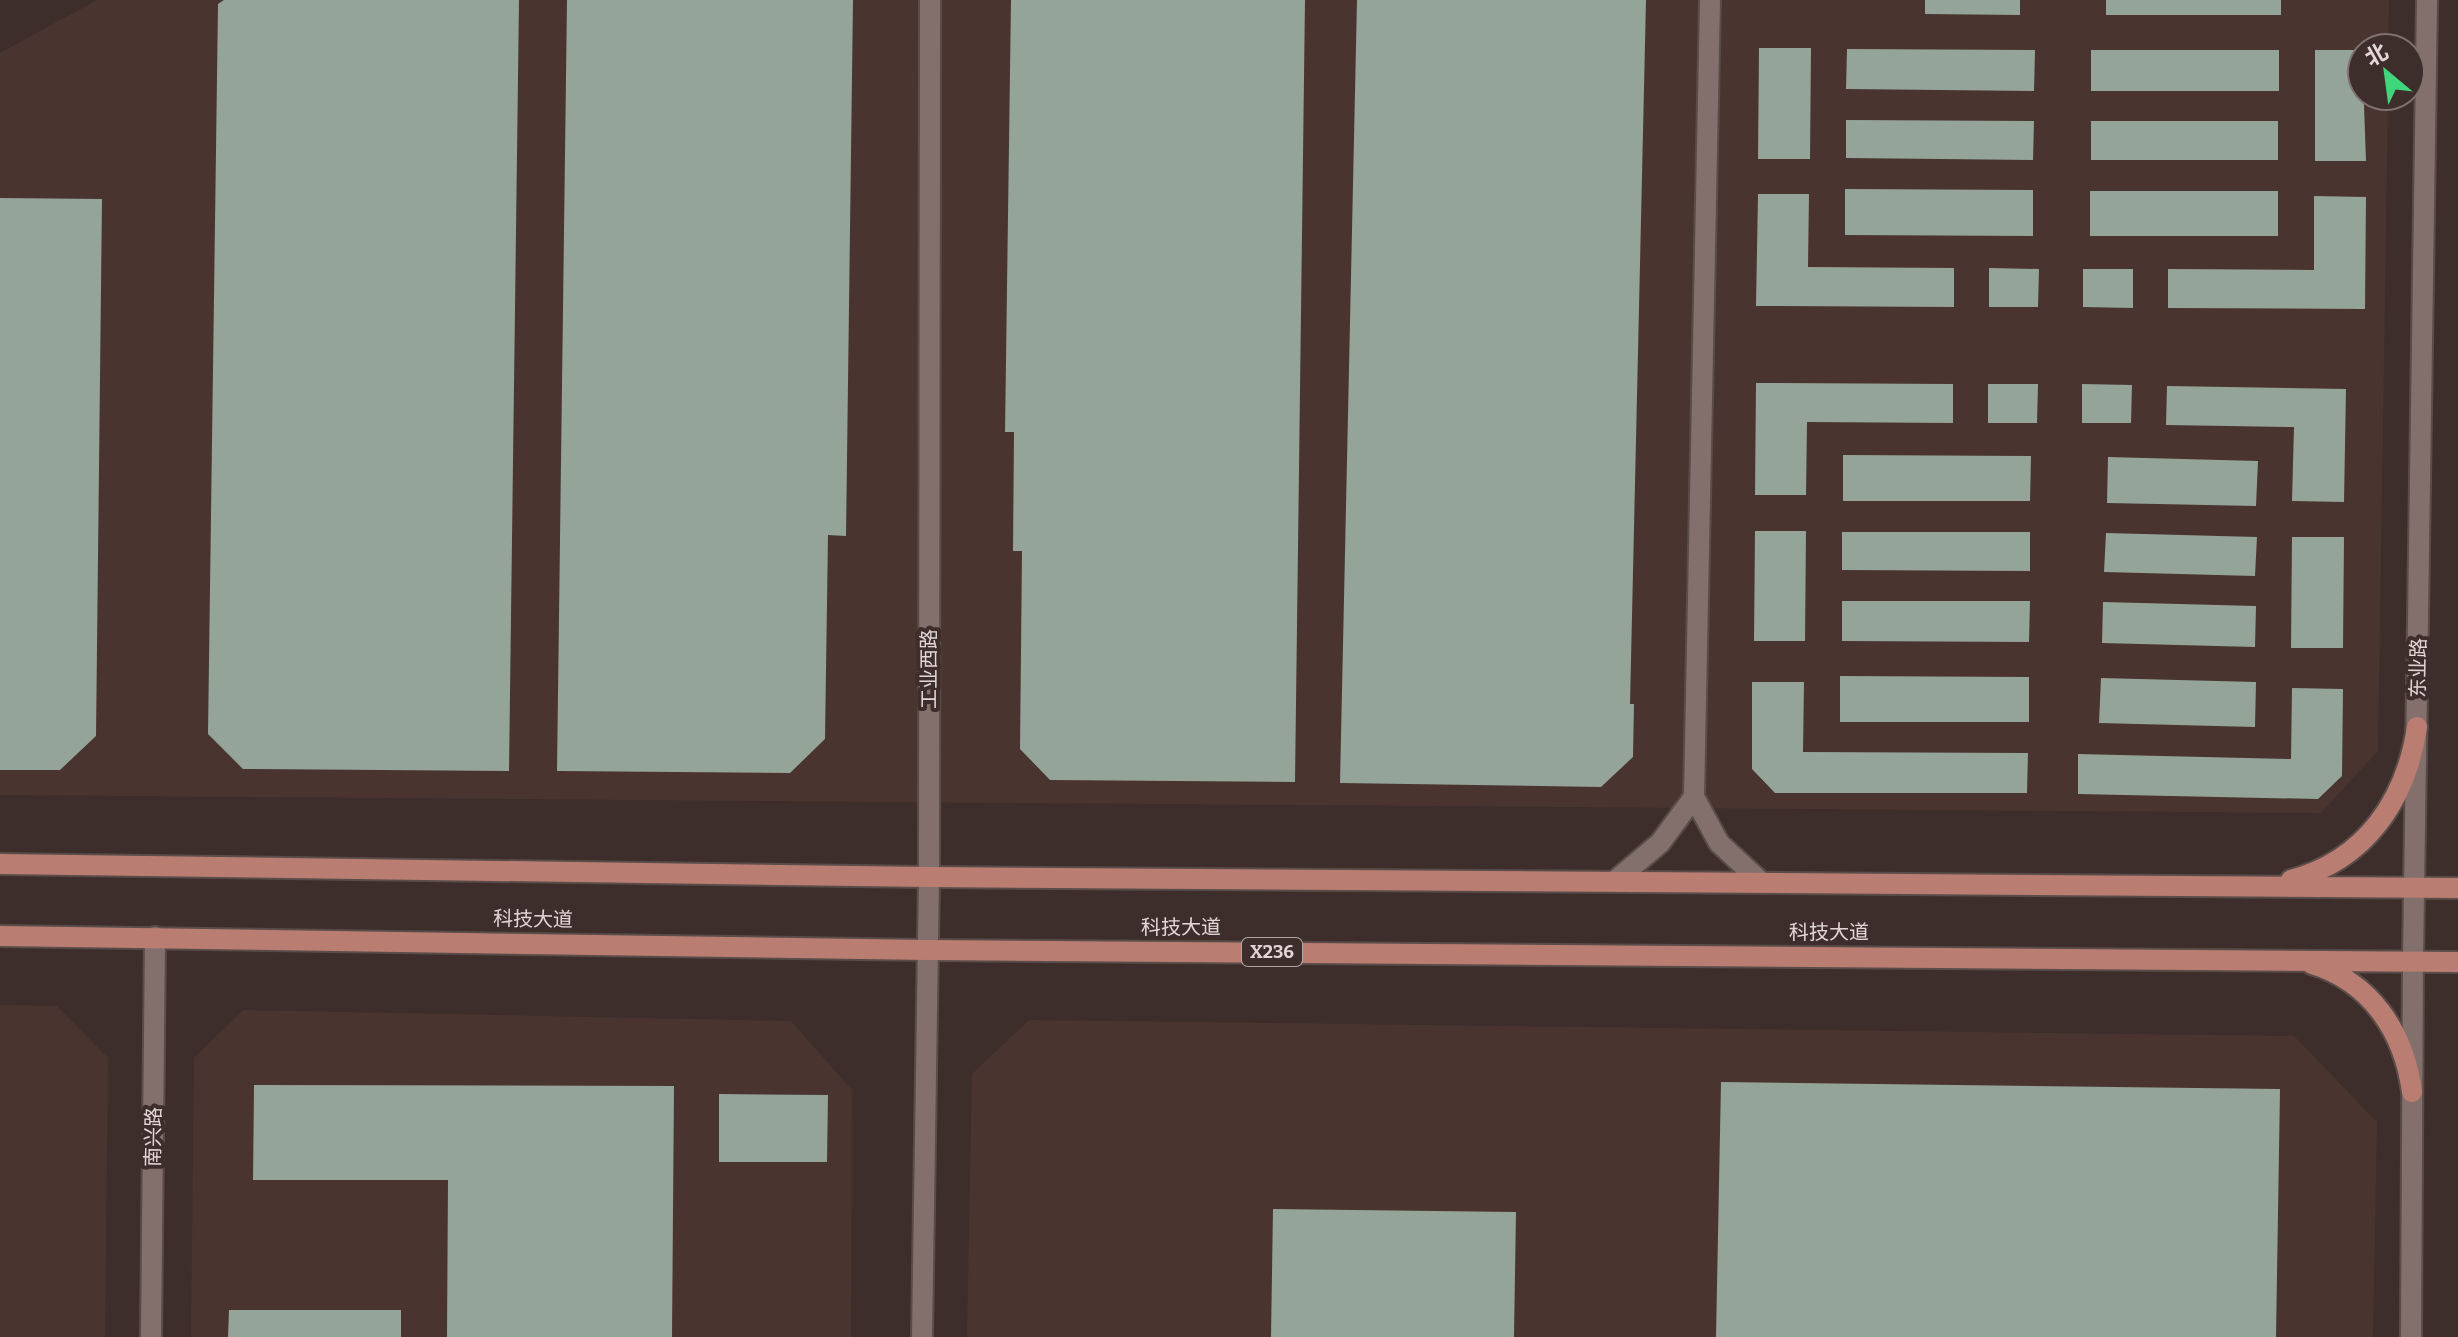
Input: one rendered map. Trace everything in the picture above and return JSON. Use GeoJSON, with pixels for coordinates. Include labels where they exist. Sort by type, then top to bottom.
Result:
{"type":"FeatureCollection","features":[{"type":"Feature","properties":{"kind":"main road"},"geometry":{"type":"LineString","coordinates":[[2249,885],[2305,876],[2331,865],[2365,839],[2392,807],[2405,782],[2417,727]]}},
{"type":"Feature","properties":{"kind":"main road"},"geometry":{"type":"LineString","coordinates":[[0,864],[929,877],[2458,888]]}},
{"type":"Feature","properties":{"kind":"main road","name":"科技大道"},"geometry":{"type":"LineString","coordinates":[[0,936],[928,950],[2458,962]]}},
{"type":"Feature","properties":{"kind":"main road"},"geometry":{"type":"LineString","coordinates":[[2292,959],[2338,974],[2376,1004],[2402,1045],[2412,1092]]}},
{"type":"Feature","properties":{"kind":"street","name":"工业西路"},"geometry":{"type":"LineString","coordinates":[[922,1337],[929,877],[930,0]]}},
{"type":"Feature","properties":{"kind":"street"},"geometry":{"type":"LineString","coordinates":[[1710,0],[1694,797],[1719,843],[1760,881]]}},
{"type":"Feature","properties":{"kind":"street","name":"东业路"},"geometry":{"type":"LineString","coordinates":[[2411,1337],[2413,960],[2427,0]]}},
{"type":"Feature","properties":{"kind":"street"},"geometry":{"type":"LineString","coordinates":[[1615,881],[1660,843],[1694,797]]}},
{"type":"Feature","properties":{"kind":"street","name":"南兴路"},"geometry":{"type":"LineString","coordinates":[[151,1337],[155,937]]}},
{"type":"Feature","properties":{"kind":"shaded area"},"geometry":{"type":"Polygon","coordinates":[[[97,0],[2389,0],[2388,32],[2346,32],[2346,112],[2388,112],[2378,751],[2321,813],[0,795],[0,53],[97,0]]]}},
{"type":"Feature","properties":{"kind":"shaded area"},"geometry":{"type":"Polygon","coordinates":[[[0,1005],[57,1006],[108,1058],[105,1337],[0,1337],[0,1005]]]}},
{"type":"Feature","properties":{"kind":"shaded area"},"geometry":{"type":"Polygon","coordinates":[[[243,1010],[791,1021],[852,1090],[851,1337],[191,1337],[194,1058],[243,1010]]]}},
{"type":"Feature","properties":{"kind":"shaded area"},"geometry":{"type":"Polygon","coordinates":[[[1029,1020],[2294,1036],[2377,1122],[2373,1337],[967,1337],[972,1074],[1029,1020]]]}},
{"type":"Feature","properties":{"kind":"building"},"geometry":{"type":"Polygon","coordinates":[[[224,0],[519,0],[509,771],[243,769],[208,734],[218,4],[224,0]]]}},
{"type":"Feature","properties":{"kind":"building"},"geometry":{"type":"Polygon","coordinates":[[[567,0],[853,0],[846,536],[828,535],[825,739],[790,773],[557,771],[567,0]]]}},
{"type":"Feature","properties":{"kind":"building"},"geometry":{"type":"Polygon","coordinates":[[[1011,0],[1305,0],[1295,782],[1050,780],[1020,749],[1022,551],[1013,551],[1014,432],[1005,432],[1011,0]]]}},
{"type":"Feature","properties":{"kind":"building"},"geometry":{"type":"Polygon","coordinates":[[[1357,0],[1646,0],[1630,704],[1634,704],[1633,757],[1601,787],[1340,783],[1357,0]]]}},
{"type":"Feature","properties":{"kind":"building"},"geometry":{"type":"Polygon","coordinates":[[[1925,0],[2020,0],[2020,15],[1925,14],[1925,0]]]}},
{"type":"Feature","properties":{"kind":"building"},"geometry":{"type":"Polygon","coordinates":[[[2106,0],[2281,0],[2281,15],[2106,15],[2106,0]]]}},
{"type":"Feature","properties":{"kind":"building"},"geometry":{"type":"Polygon","coordinates":[[[1759,48],[1811,48],[1810,159],[1758,159],[1759,48]]]}},
{"type":"Feature","properties":{"kind":"building"},"geometry":{"type":"Polygon","coordinates":[[[1847,49],[2035,50],[2034,91],[1846,89],[1847,49]]]}},
{"type":"Feature","properties":{"kind":"building"},"geometry":{"type":"Polygon","coordinates":[[[2091,50],[2279,50],[2279,91],[2091,91],[2091,50]]]}},
{"type":"Feature","properties":{"kind":"building"},"geometry":{"type":"Polygon","coordinates":[[[2315,50],[2346,50],[2346,112],[2364,112],[2366,161],[2315,161],[2315,50]]]}},
{"type":"Feature","properties":{"kind":"building"},"geometry":{"type":"Polygon","coordinates":[[[1846,120],[2034,121],[2033,160],[1846,158],[1846,120]]]}},
{"type":"Feature","properties":{"kind":"building"},"geometry":{"type":"Polygon","coordinates":[[[2091,121],[2278,121],[2278,160],[2091,160],[2091,121]]]}},
{"type":"Feature","properties":{"kind":"building"},"geometry":{"type":"Polygon","coordinates":[[[1845,189],[2033,190],[2033,236],[1845,235],[1845,189]]]}},
{"type":"Feature","properties":{"kind":"building"},"geometry":{"type":"Polygon","coordinates":[[[2090,191],[2278,191],[2278,236],[2090,236],[2090,191]]]}},
{"type":"Feature","properties":{"kind":"building"},"geometry":{"type":"Polygon","coordinates":[[[1758,194],[1809,194],[1808,267],[1954,268],[1954,307],[1756,306],[1758,194]]]}},
{"type":"Feature","properties":{"kind":"building"},"geometry":{"type":"Polygon","coordinates":[[[2314,196],[2366,197],[2365,309],[2168,308],[2168,269],[2314,270],[2314,196]]]}},
{"type":"Feature","properties":{"kind":"building"},"geometry":{"type":"Polygon","coordinates":[[[0,198],[102,199],[96,736],[60,770],[0,770],[0,198]]]}},
{"type":"Feature","properties":{"kind":"building"},"geometry":{"type":"Polygon","coordinates":[[[1989,268],[2039,269],[2038,307],[1989,307],[1989,268]]]}},
{"type":"Feature","properties":{"kind":"building"},"geometry":{"type":"Polygon","coordinates":[[[2083,269],[2133,269],[2133,308],[2083,307],[2083,269]]]}},
{"type":"Feature","properties":{"kind":"building"},"geometry":{"type":"Polygon","coordinates":[[[1756,383],[1953,384],[1953,423],[1807,422],[1806,495],[1755,495],[1756,383]]]}},
{"type":"Feature","properties":{"kind":"building"},"geometry":{"type":"Polygon","coordinates":[[[1988,384],[2038,384],[2037,423],[1988,423],[1988,384]]]}},
{"type":"Feature","properties":{"kind":"building"},"geometry":{"type":"Polygon","coordinates":[[[2082,384],[2132,385],[2131,423],[2082,423],[2082,384]]]}},
{"type":"Feature","properties":{"kind":"building"},"geometry":{"type":"Polygon","coordinates":[[[2167,386],[2346,389],[2344,502],[2292,501],[2294,427],[2166,425],[2167,386]]]}},
{"type":"Feature","properties":{"kind":"building"},"geometry":{"type":"Polygon","coordinates":[[[1843,455],[2031,456],[2030,501],[1843,501],[1843,455]]]}},
{"type":"Feature","properties":{"kind":"building"},"geometry":{"type":"Polygon","coordinates":[[[2108,457],[2258,461],[2256,506],[2107,503],[2108,457]]]}},
{"type":"Feature","properties":{"kind":"building"},"geometry":{"type":"Polygon","coordinates":[[[1755,531],[1806,531],[1805,641],[1754,641],[1755,531]]]}},
{"type":"Feature","properties":{"kind":"building"},"geometry":{"type":"Polygon","coordinates":[[[1842,532],[2030,532],[2030,571],[1842,570],[1842,532]]]}},
{"type":"Feature","properties":{"kind":"building"},"geometry":{"type":"Polygon","coordinates":[[[2106,533],[2257,537],[2255,576],[2104,572],[2106,533]]]}},
{"type":"Feature","properties":{"kind":"building"},"geometry":{"type":"Polygon","coordinates":[[[2292,537],[2344,537],[2343,648],[2291,648],[2292,537]]]}},
{"type":"Feature","properties":{"kind":"building"},"geometry":{"type":"Polygon","coordinates":[[[1842,601],[2030,601],[2029,642],[1842,641],[1842,601]]]}},
{"type":"Feature","properties":{"kind":"building"},"geometry":{"type":"Polygon","coordinates":[[[2103,602],[2256,606],[2255,647],[2102,643],[2103,602]]]}},
{"type":"Feature","properties":{"kind":"building"},"geometry":{"type":"Polygon","coordinates":[[[1840,676],[2029,677],[2029,722],[1840,722],[1840,676]]]}},
{"type":"Feature","properties":{"kind":"building"},"geometry":{"type":"Polygon","coordinates":[[[2101,678],[2256,682],[2255,727],[2099,723],[2101,678]]]}},
{"type":"Feature","properties":{"kind":"building"},"geometry":{"type":"Polygon","coordinates":[[[1752,682],[1804,682],[1803,752],[2028,753],[2027,793],[1775,793],[1752,769],[1752,682]]]}},
{"type":"Feature","properties":{"kind":"building"},"geometry":{"type":"Polygon","coordinates":[[[2292,688],[2343,689],[2342,776],[2318,799],[2078,794],[2078,754],[2291,759],[2292,688]]]}},
{"type":"Feature","properties":{"kind":"building"},"geometry":{"type":"Polygon","coordinates":[[[1721,1082],[2280,1089],[2276,1337],[1716,1337],[1721,1082]]]}},
{"type":"Feature","properties":{"kind":"building"},"geometry":{"type":"Polygon","coordinates":[[[254,1085],[674,1086],[672,1337],[447,1337],[448,1180],[253,1180],[254,1085]]]}},
{"type":"Feature","properties":{"kind":"building"},"geometry":{"type":"Polygon","coordinates":[[[719,1094],[828,1095],[827,1162],[719,1162],[719,1094]]]}},
{"type":"Feature","properties":{"kind":"building"},"geometry":{"type":"Polygon","coordinates":[[[1273,1209],[1516,1212],[1514,1337],[1271,1337],[1273,1209]]]}},
{"type":"Feature","properties":{"kind":"building"},"geometry":{"type":"Polygon","coordinates":[[[229,1310],[401,1310],[401,1337],[228,1337],[229,1310]]]}}]}
